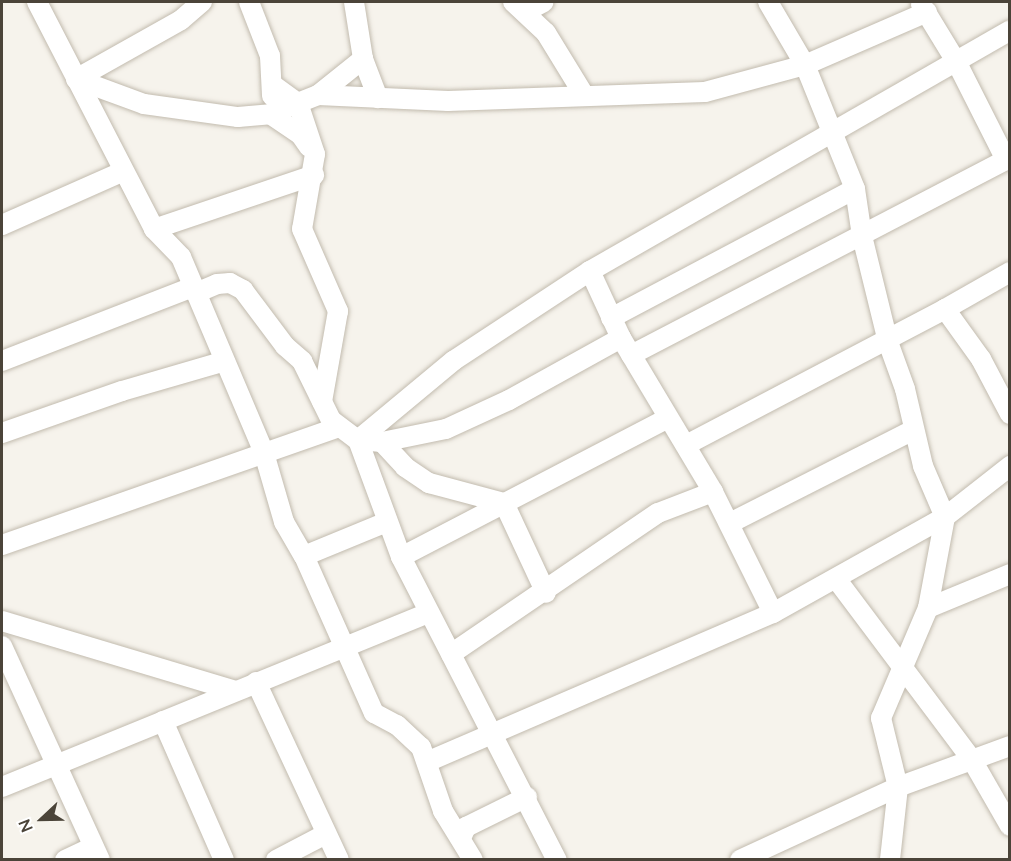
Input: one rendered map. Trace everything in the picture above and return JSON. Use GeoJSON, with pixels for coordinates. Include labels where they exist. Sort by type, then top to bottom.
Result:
{"type":"FeatureCollection","features":[{"type":"Feature","properties":{"kind":"street"},"geometry":{"type":"LineString","coordinates":[[37,2],[154,229],[181,257],[264,453],[284,522],[304,556],[342,648],[374,712],[397,725],[421,747],[429,760],[442,811],[462,836],[474,860]]}},
{"type":"Feature","properties":{"kind":"street"},"geometry":{"type":"LineString","coordinates":[[76,79],[181,20],[202,2]]}},
{"type":"Feature","properties":{"kind":"street"},"geometry":{"type":"LineString","coordinates":[[249,2],[270,56],[273,85],[270,114]]}},
{"type":"Feature","properties":{"kind":"street"},"geometry":{"type":"LineString","coordinates":[[354,2],[363,59],[378,98]]}},
{"type":"Feature","properties":{"kind":"street"},"geometry":{"type":"LineString","coordinates":[[519,7],[544,2]]}},
{"type":"Feature","properties":{"kind":"street"},"geometry":{"type":"LineString","coordinates":[[768,2],[805,65],[834,131],[855,189],[862,237],[888,342],[905,389],[913,430],[936,503],[945,517],[928,608],[900,668],[881,718],[898,787],[890,860]]}},
{"type":"Feature","properties":{"kind":"street"},"geometry":{"type":"LineString","coordinates":[[519,7],[558,49],[584,95]]}},
{"type":"Feature","properties":{"kind":"street"},"geometry":{"type":"LineString","coordinates":[[2,361],[195,290],[230,283],[243,290],[285,346],[302,361],[331,420],[358,440],[382,442],[446,429],[862,237],[1008,159],[957,63],[923,7],[805,65],[705,92],[448,101],[318,95]]}},
{"type":"Feature","properties":{"kind":"street"},"geometry":{"type":"LineString","coordinates":[[358,440],[453,361],[590,271],[957,63],[1010,30]]}},
{"type":"Feature","properties":{"kind":"street"},"geometry":{"type":"LineString","coordinates":[[76,79],[144,104],[238,117],[270,114],[318,95],[363,59]]}},
{"type":"Feature","properties":{"kind":"street"},"geometry":{"type":"LineString","coordinates":[[273,85],[298,104],[315,154],[314,175],[302,229],[338,311],[322,402]]}},
{"type":"Feature","properties":{"kind":"street"},"geometry":{"type":"LineString","coordinates":[[270,114],[300,134],[315,154]]}},
{"type":"Feature","properties":{"kind":"street"},"geometry":{"type":"LineString","coordinates":[[2,225],[124,171]]}},
{"type":"Feature","properties":{"kind":"street"},"geometry":{"type":"LineString","coordinates":[[154,229],[314,175]]}},
{"type":"Feature","properties":{"kind":"street"},"geometry":{"type":"LineString","coordinates":[[612,318],[855,189]]}},
{"type":"Feature","properties":{"kind":"street"},"geometry":{"type":"LineString","coordinates":[[590,271],[626,347],[686,445],[730,523],[773,613]]}},
{"type":"Feature","properties":{"kind":"street"},"geometry":{"type":"LineString","coordinates":[[686,445],[888,342],[1010,272]]}},
{"type":"Feature","properties":{"kind":"street"},"geometry":{"type":"LineString","coordinates":[[945,309],[981,359],[1010,414]]}},
{"type":"Feature","properties":{"kind":"street"},"geometry":{"type":"LineString","coordinates":[[2,434],[123,391],[225,360]]}},
{"type":"Feature","properties":{"kind":"street"},"geometry":{"type":"LineString","coordinates":[[401,556],[668,418]]}},
{"type":"Feature","properties":{"kind":"street"},"geometry":{"type":"LineString","coordinates":[[2,545],[339,427]]}},
{"type":"Feature","properties":{"kind":"street"},"geometry":{"type":"LineString","coordinates":[[730,523],[913,430]]}},
{"type":"Feature","properties":{"kind":"street"},"geometry":{"type":"LineString","coordinates":[[358,440],[401,556],[429,613],[496,735],[557,860]]}},
{"type":"Feature","properties":{"kind":"street"},"geometry":{"type":"LineString","coordinates":[[382,442],[405,467],[429,483],[504,503]]}},
{"type":"Feature","properties":{"kind":"street"},"geometry":{"type":"LineString","coordinates":[[429,760],[496,735],[773,613],[837,580],[945,517],[1010,466]]}},
{"type":"Feature","properties":{"kind":"street"},"geometry":{"type":"LineString","coordinates":[[452,654],[546,593],[658,513],[713,492]]}},
{"type":"Feature","properties":{"kind":"street"},"geometry":{"type":"LineString","coordinates":[[504,503],[546,593]]}},
{"type":"Feature","properties":{"kind":"street"},"geometry":{"type":"LineString","coordinates":[[304,556],[387,522]]}},
{"type":"Feature","properties":{"kind":"street"},"geometry":{"type":"LineString","coordinates":[[928,608],[1010,574]]}},
{"type":"Feature","properties":{"kind":"street"},"geometry":{"type":"LineString","coordinates":[[837,580],[900,668],[972,760],[1010,826]]}},
{"type":"Feature","properties":{"kind":"street"},"geometry":{"type":"LineString","coordinates":[[2,788],[429,613]]}},
{"type":"Feature","properties":{"kind":"street"},"geometry":{"type":"LineString","coordinates":[[2,621],[235,691]]}},
{"type":"Feature","properties":{"kind":"street"},"geometry":{"type":"LineString","coordinates":[[2,646],[54,765],[96,853],[65,860]]}},
{"type":"Feature","properties":{"kind":"street"},"geometry":{"type":"LineString","coordinates":[[256,682],[339,860]]}},
{"type":"Feature","properties":{"kind":"street"},"geometry":{"type":"LineString","coordinates":[[163,721],[224,860]]}},
{"type":"Feature","properties":{"kind":"street"},"geometry":{"type":"LineString","coordinates":[[740,860],[773,853],[898,787],[1010,746]]}},
{"type":"Feature","properties":{"kind":"street"},"geometry":{"type":"LineString","coordinates":[[462,836],[466,827],[527,797]]}},
{"type":"Feature","properties":{"kind":"street"},"geometry":{"type":"LineString","coordinates":[[276,860],[326,834]]}}]}
